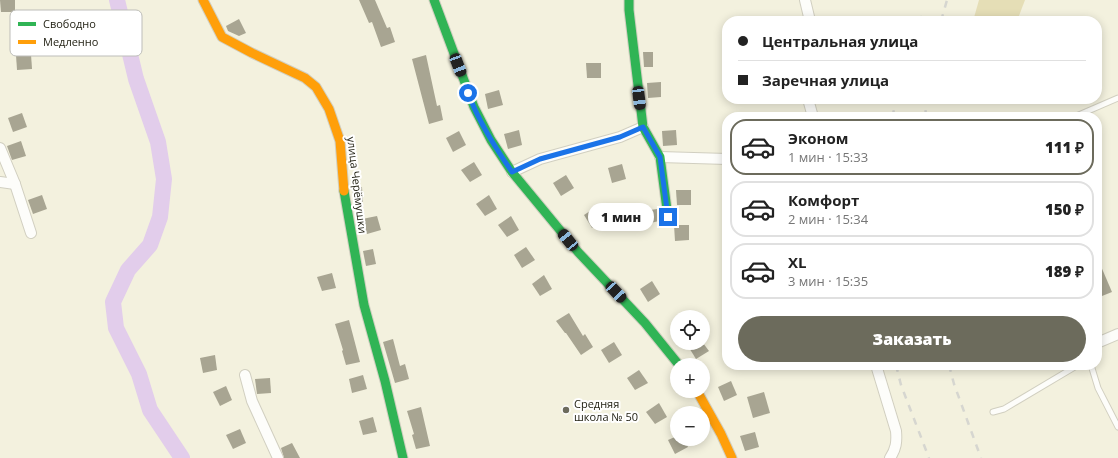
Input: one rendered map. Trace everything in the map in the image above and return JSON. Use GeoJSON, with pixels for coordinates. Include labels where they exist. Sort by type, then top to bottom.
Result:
{"type":"FeatureCollection","features":[{"type":"Feature","properties":{"kind":"street","name":"улица Черёмушки"},"geometry":{"type":"LineString","coordinates":[[203,0],[222,37],[305,78],[316,87],[329,108],[340,141],[343,187],[364,305],[385,381],[403,458]]}},
{"type":"Feature","properties":{"kind":"street"},"geometry":{"type":"LineString","coordinates":[[434,0],[474,107],[490,140],[512,172],[578,252],[645,323],[673,358]]}},
{"type":"Feature","properties":{"kind":"street"},"geometry":{"type":"LineString","coordinates":[[629,0],[643,127],[660,157],[668,217]]}},
{"type":"Feature","properties":{"kind":"street"},"geometry":{"type":"LineString","coordinates":[[805,0],[809,16]]}},
{"type":"Feature","properties":{"kind":"street"},"geometry":{"type":"LineString","coordinates":[[512,172],[540,159],[620,137],[643,127]]}},
{"type":"Feature","properties":{"kind":"street"},"geometry":{"type":"LineString","coordinates":[[0,148],[15,184],[31,233]]}},
{"type":"Feature","properties":{"kind":"street"},"geometry":{"type":"LineString","coordinates":[[660,157],[722,159]]}},
{"type":"Feature","properties":{"kind":"street"},"geometry":{"type":"LineString","coordinates":[[0,182],[15,184]]}},
{"type":"Feature","properties":{"kind":"street"},"geometry":{"type":"LineString","coordinates":[[1102,341],[1118,334]]}},
{"type":"Feature","properties":{"kind":"street"},"geometry":{"type":"LineString","coordinates":[[878,370],[896,431],[896,450],[890,458]]}},
{"type":"Feature","properties":{"kind":"street"},"geometry":{"type":"LineString","coordinates":[[245,375],[252,401],[278,458]]}},
{"type":"Feature","properties":{"kind":"street"},"geometry":{"type":"LineString","coordinates":[[701,398],[721,434],[732,458]]}},
{"type":"Feature","properties":{"kind":"lane"},"geometry":{"type":"LineString","coordinates":[[1086,112],[1118,98]]}},
{"type":"Feature","properties":{"kind":"lane"},"geometry":{"type":"LineString","coordinates":[[993,412],[1004,409],[1070,370]]}},
{"type":"Feature","properties":{"kind":"lane"},"geometry":{"type":"LineString","coordinates":[[1093,370],[1098,388],[1118,427]]}},
{"type":"Feature","properties":{"kind":"shaded area"},"geometry":{"type":"Polygon","coordinates":[[[979,0],[1025,0],[1019,16],[974,16],[979,0]]]}},
{"type":"Feature","properties":{"kind":"building"},"geometry":{"type":"Polygon","coordinates":[[[0,0],[15,0],[15,10],[10,10],[10,12],[1,12],[0,0]]]}},
{"type":"Feature","properties":{"kind":"building"},"geometry":{"type":"Polygon","coordinates":[[[359,0],[375,0],[387,28],[390,27],[395,42],[381,47],[372,22],[369,23],[359,0]]]}},
{"type":"Feature","properties":{"kind":"building"},"geometry":{"type":"Polygon","coordinates":[[[239,19],[246,33],[239,36],[228,31],[226,26],[239,19]]]}},
{"type":"Feature","properties":{"kind":"building"},"geometry":{"type":"Polygon","coordinates":[[[643,52],[653,52],[653,67],[644,67],[643,52]]]}},
{"type":"Feature","properties":{"kind":"building"},"geometry":{"type":"Polygon","coordinates":[[[426,55],[437,106],[440,105],[443,120],[429,124],[412,59],[426,55]]]}},
{"type":"Feature","properties":{"kind":"building"},"geometry":{"type":"Polygon","coordinates":[[[16,56],[31,56],[32,69],[17,70],[16,56]]]}},
{"type":"Feature","properties":{"kind":"building"},"geometry":{"type":"Polygon","coordinates":[[[586,63],[601,63],[601,78],[587,78],[586,63]]]}},
{"type":"Feature","properties":{"kind":"building"},"geometry":{"type":"Polygon","coordinates":[[[661,82],[661,97],[648,98],[647,83],[661,82]]]}},
{"type":"Feature","properties":{"kind":"building"},"geometry":{"type":"Polygon","coordinates":[[[499,90],[503,105],[488,109],[485,94],[499,90]]]}},
{"type":"Feature","properties":{"kind":"building"},"geometry":{"type":"Polygon","coordinates":[[[22,113],[27,127],[13,132],[8,118],[22,113]]]}},
{"type":"Feature","properties":{"kind":"building"},"geometry":{"type":"Polygon","coordinates":[[[519,130],[522,145],[508,149],[504,134],[519,130]]]}},
{"type":"Feature","properties":{"kind":"building"},"geometry":{"type":"Polygon","coordinates":[[[676,130],[677,145],[663,146],[662,131],[676,130]]]}},
{"type":"Feature","properties":{"kind":"building"},"geometry":{"type":"Polygon","coordinates":[[[459,131],[466,145],[453,152],[446,138],[459,131]]]}},
{"type":"Feature","properties":{"kind":"building"},"geometry":{"type":"Polygon","coordinates":[[[21,141],[26,156],[12,160],[7,146],[21,141]]]}},
{"type":"Feature","properties":{"kind":"building"},"geometry":{"type":"Polygon","coordinates":[[[474,162],[482,175],[470,182],[461,170],[474,162]]]}},
{"type":"Feature","properties":{"kind":"building"},"geometry":{"type":"Polygon","coordinates":[[[622,164],[626,179],[612,183],[608,168],[622,164]]]}},
{"type":"Feature","properties":{"kind":"building"},"geometry":{"type":"Polygon","coordinates":[[[566,175],[574,188],[561,196],[553,183],[566,175]]]}},
{"type":"Feature","properties":{"kind":"building"},"geometry":{"type":"Polygon","coordinates":[[[352,187],[362,187],[363,202],[354,202],[352,187]]]}},
{"type":"Feature","properties":{"kind":"building"},"geometry":{"type":"Polygon","coordinates":[[[676,190],[691,190],[691,205],[677,205],[676,190]]]}},
{"type":"Feature","properties":{"kind":"building"},"geometry":{"type":"Polygon","coordinates":[[[42,195],[47,209],[33,214],[28,200],[42,195]]]}},
{"type":"Feature","properties":{"kind":"building"},"geometry":{"type":"Polygon","coordinates":[[[489,195],[497,209],[485,216],[476,204],[489,195]]]}},
{"type":"Feature","properties":{"kind":"building"},"geometry":{"type":"Polygon","coordinates":[[[596,207],[605,220],[592,228],[584,215],[596,207]]]}},
{"type":"Feature","properties":{"kind":"building"},"geometry":{"type":"Polygon","coordinates":[[[657,209],[659,221],[646,224],[644,211],[657,209]]]}},
{"type":"Feature","properties":{"kind":"building"},"geometry":{"type":"Polygon","coordinates":[[[377,216],[381,230],[367,234],[362,219],[377,216]]]}},
{"type":"Feature","properties":{"kind":"building"},"geometry":{"type":"Polygon","coordinates":[[[511,216],[519,230],[507,237],[498,225],[511,216]]]}},
{"type":"Feature","properties":{"kind":"building"},"geometry":{"type":"Polygon","coordinates":[[[674,225],[689,225],[689,240],[675,241],[674,225]]]}},
{"type":"Feature","properties":{"kind":"building"},"geometry":{"type":"Polygon","coordinates":[[[526,247],[535,260],[522,268],[514,255],[526,247]]]}},
{"type":"Feature","properties":{"kind":"building"},"geometry":{"type":"Polygon","coordinates":[[[373,249],[376,264],[366,266],[363,251],[373,249]]]}},
{"type":"Feature","properties":{"kind":"building"},"geometry":{"type":"Polygon","coordinates":[[[1102,269],[1112,292],[1102,296],[1102,269]]]}},
{"type":"Feature","properties":{"kind":"building"},"geometry":{"type":"Polygon","coordinates":[[[332,273],[336,288],[322,291],[317,277],[332,273]]]}},
{"type":"Feature","properties":{"kind":"building"},"geometry":{"type":"Polygon","coordinates":[[[544,275],[552,289],[540,296],[532,284],[544,275]]]}},
{"type":"Feature","properties":{"kind":"building"},"geometry":{"type":"Polygon","coordinates":[[[652,281],[660,294],[648,302],[640,289],[652,281]]]}},
{"type":"Feature","properties":{"kind":"building"},"geometry":{"type":"Polygon","coordinates":[[[569,313],[583,336],[585,334],[593,347],[581,355],[556,321],[569,313]]]}},
{"type":"Feature","properties":{"kind":"building"},"geometry":{"type":"Polygon","coordinates":[[[349,320],[360,362],[346,365],[335,324],[349,320]]]}},
{"type":"Feature","properties":{"kind":"building"},"geometry":{"type":"Polygon","coordinates":[[[393,339],[400,366],[405,364],[409,379],[395,383],[383,342],[393,339]]]}},
{"type":"Feature","properties":{"kind":"building"},"geometry":{"type":"Polygon","coordinates":[[[614,342],[622,355],[609,363],[601,350],[614,342]]]}},
{"type":"Feature","properties":{"kind":"building"},"geometry":{"type":"Polygon","coordinates":[[[690,350],[709,351],[698,358],[695,358],[690,350]]]}},
{"type":"Feature","properties":{"kind":"building"},"geometry":{"type":"Polygon","coordinates":[[[215,355],[217,370],[203,373],[200,358],[215,355]]]}},
{"type":"Feature","properties":{"kind":"building"},"geometry":{"type":"Polygon","coordinates":[[[639,370],[648,383],[635,390],[627,378],[639,370]]]}},
{"type":"Feature","properties":{"kind":"building"},"geometry":{"type":"Polygon","coordinates":[[[363,375],[367,389],[352,393],[349,379],[363,375]]]}},
{"type":"Feature","properties":{"kind":"building"},"geometry":{"type":"Polygon","coordinates":[[[270,378],[271,393],[257,394],[255,379],[270,378]]]}},
{"type":"Feature","properties":{"kind":"building"},"geometry":{"type":"Polygon","coordinates":[[[731,381],[737,395],[724,401],[718,387],[731,381]]]}},
{"type":"Feature","properties":{"kind":"building"},"geometry":{"type":"Polygon","coordinates":[[[226,386],[232,400],[220,406],[213,392],[226,386]]]}},
{"type":"Feature","properties":{"kind":"building"},"geometry":{"type":"Polygon","coordinates":[[[764,392],[770,413],[753,418],[747,397],[764,392]]]}},
{"type":"Feature","properties":{"kind":"building"},"geometry":{"type":"Polygon","coordinates":[[[659,403],[667,417],[655,424],[646,412],[659,403]]]}},
{"type":"Feature","properties":{"kind":"building"},"geometry":{"type":"Polygon","coordinates":[[[421,407],[430,446],[416,449],[412,435],[414,434],[407,411],[421,407]]]}},
{"type":"Feature","properties":{"kind":"building"},"geometry":{"type":"Polygon","coordinates":[[[373,417],[377,432],[363,435],[359,421],[373,417]]]}},
{"type":"Feature","properties":{"kind":"building"},"geometry":{"type":"Polygon","coordinates":[[[240,429],[246,443],[233,449],[226,435],[240,429]]]}},
{"type":"Feature","properties":{"kind":"building"},"geometry":{"type":"Polygon","coordinates":[[[755,432],[759,447],[745,451],[740,436],[755,432]]]}},
{"type":"Feature","properties":{"kind":"building"},"geometry":{"type":"Polygon","coordinates":[[[292,443],[300,458],[284,458],[281,448],[292,443]]]}},
{"type":"Feature","properties":{"kind":"building"},"geometry":{"type":"Polygon","coordinates":[[[671,446],[688,446],[688,447],[675,454],[671,446]]]}},
{"type":"Feature","properties":{"kind":"waterway"},"geometry":{"type":"LineString","coordinates":[[117,0],[119,10]]}},
{"type":"Feature","properties":{"kind":"waterway"},"geometry":{"type":"LineString","coordinates":[[130,56],[136,79],[158,142],[164,179],[160,217],[150,245],[128,270],[113,302],[116,328],[139,374],[150,410],[182,458]]}},
{"type":"Feature","properties":{"kind":"railway"},"geometry":{"type":"LineString","coordinates":[[942,16],[947,0]]}},
{"type":"Feature","properties":{"kind":"railway"},"geometry":{"type":"LineString","coordinates":[[893,112],[896,104]]}},
{"type":"Feature","properties":{"kind":"railway"},"geometry":{"type":"LineString","coordinates":[[926,104],[926,112]]}},
{"type":"Feature","properties":{"kind":"railway"},"geometry":{"type":"LineString","coordinates":[[897,370],[901,385],[929,458]]}},
{"type":"Feature","properties":{"kind":"railway"},"geometry":{"type":"LineString","coordinates":[[950,370],[981,458]]}},
{"type":"Feature","properties":{"kind":"traffic: fast"},"geometry":{"type":"LineString","coordinates":[[434,0],[474,107],[491,140],[512,172],[578,252],[645,323],[673,358]]}},
{"type":"Feature","properties":{"kind":"traffic: fast"},"geometry":{"type":"LineString","coordinates":[[629,0],[643,127],[660,157],[668,217]]}},
{"type":"Feature","properties":{"kind":"traffic: fast"},"geometry":{"type":"LineString","coordinates":[[344,191],[364,305],[385,381],[403,458]]}},
{"type":"Feature","properties":{"kind":"traffic: slow"},"geometry":{"type":"LineString","coordinates":[[203,0],[222,37],[305,78],[316,87],[329,109],[340,141],[344,191]]}},
{"type":"Feature","properties":{"kind":"traffic: slow"},"geometry":{"type":"LineString","coordinates":[[701,398],[721,434],[732,458]]}},
{"type":"Feature","properties":{"kind":"place","name":"Средняя школа № 50"},"geometry":{"type":"Point","coordinates":[566,410]}},
{"type":"Feature","properties":{"kind":"route"},"geometry":{"type":"LineString","coordinates":[[468,93],[490,140],[512,172],[540,159],[620,137],[643,127],[660,157],[668,217]]}}]}
